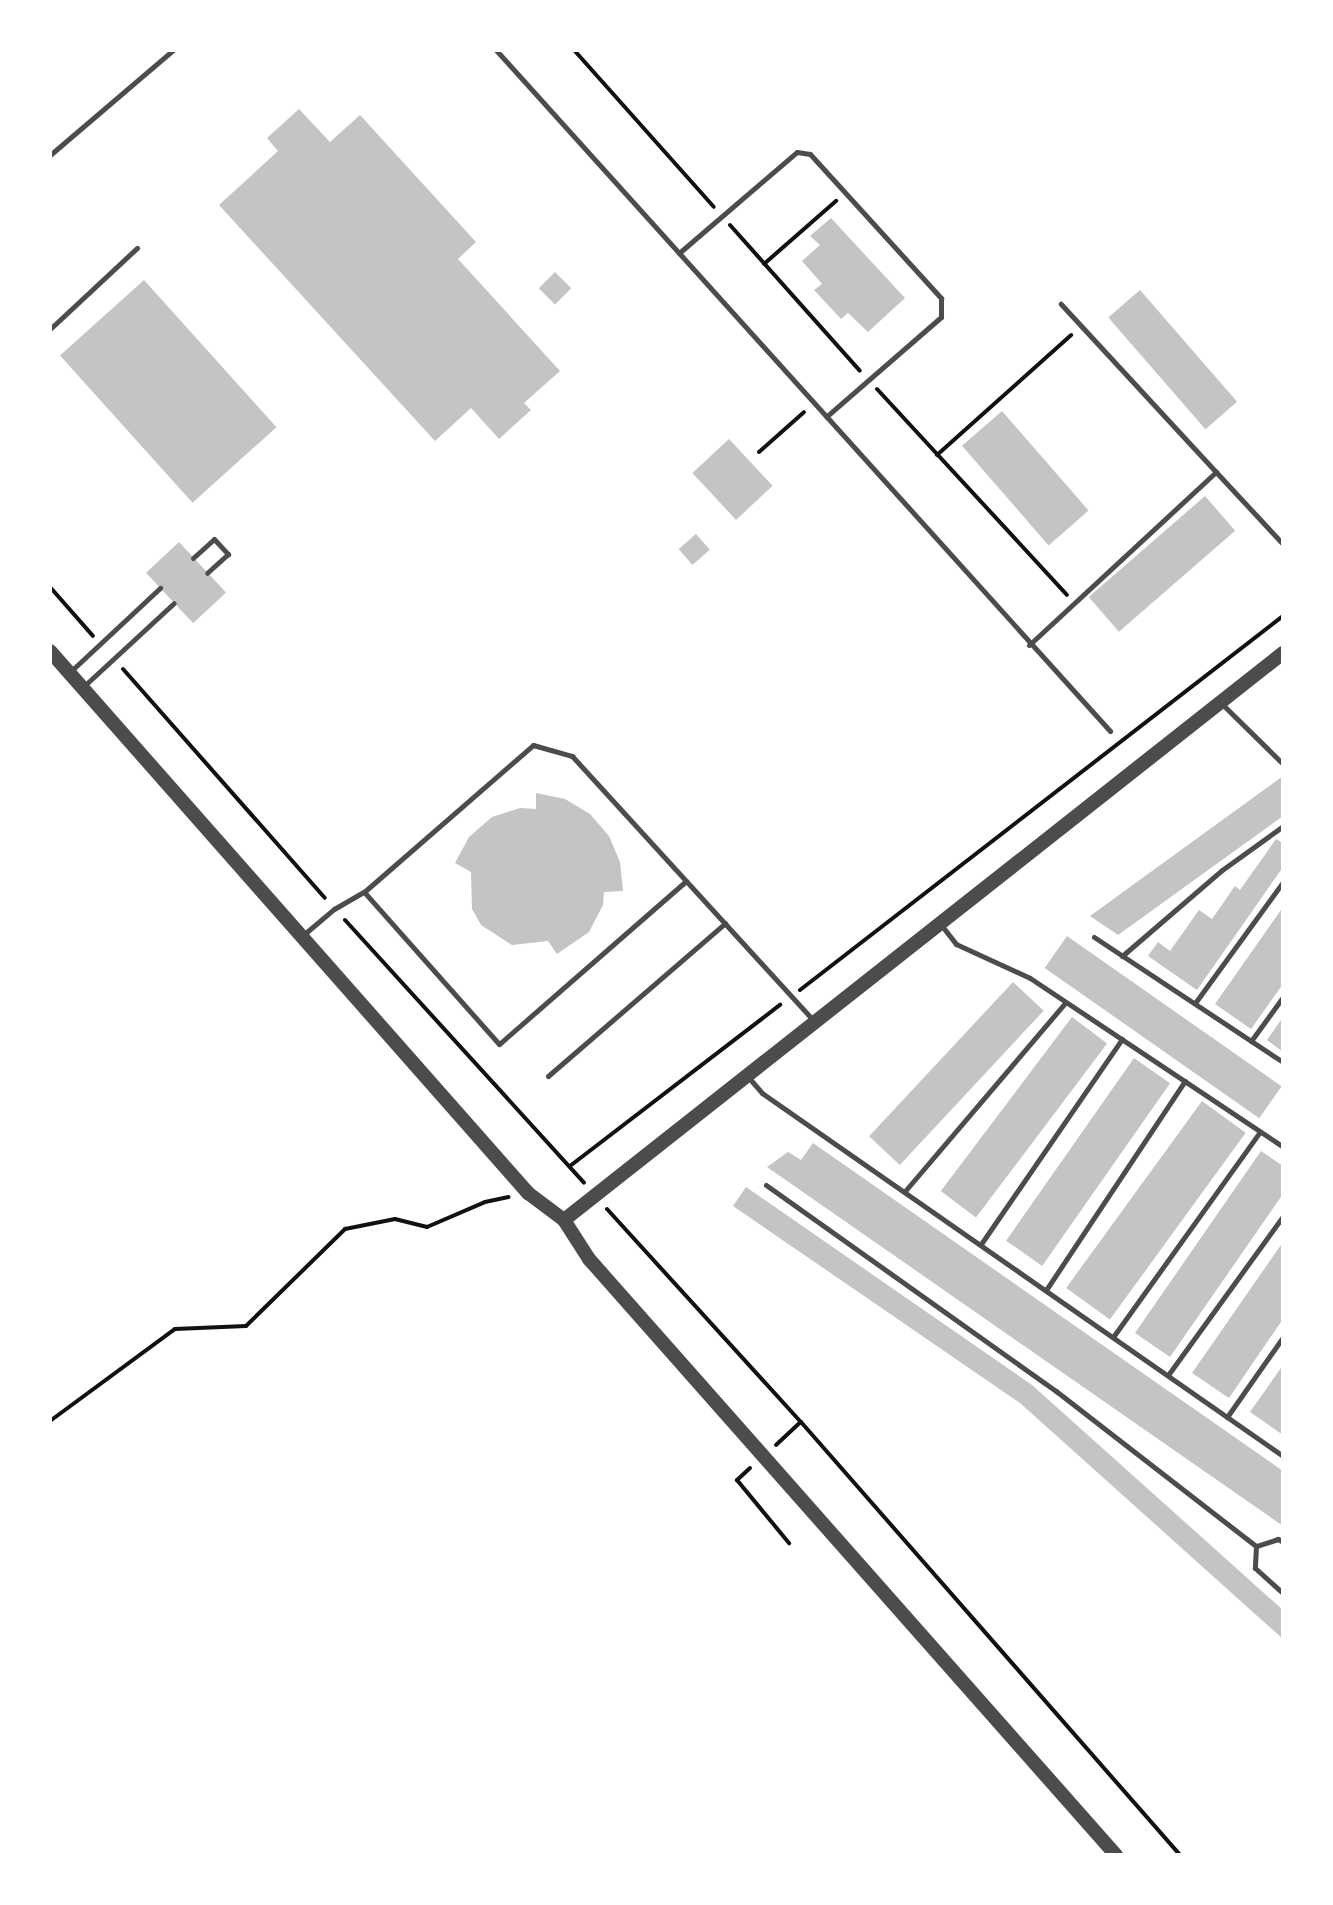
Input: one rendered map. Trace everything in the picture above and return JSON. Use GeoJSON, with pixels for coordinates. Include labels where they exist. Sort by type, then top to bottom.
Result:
{"type":"FeatureCollection","features":[{"type":"Feature","properties":{"kind":"street"},"geometry":{"type":"LineString","coordinates":[[50,651],[528,1194],[564,1220],[589,1259],[1116,1855]]}},
{"type":"Feature","properties":{"kind":"street"},"geometry":{"type":"LineString","coordinates":[[564,1220],[1281,658]]}},
{"type":"Feature","properties":{"kind":"lane"},"geometry":{"type":"LineString","coordinates":[[50,156],[173,50]]}},
{"type":"Feature","properties":{"kind":"lane"},"geometry":{"type":"LineString","coordinates":[[496,50],[1110,731]]}},
{"type":"Feature","properties":{"kind":"lane"},"geometry":{"type":"LineString","coordinates":[[679,254],[797,152],[810,154],[846,193],[940,298],[941,317],[826,417]]}},
{"type":"Feature","properties":{"kind":"lane"},"geometry":{"type":"LineString","coordinates":[[50,329],[136,248]]}},
{"type":"Feature","properties":{"kind":"lane"},"geometry":{"type":"LineString","coordinates":[[1061,304],[1283,544]]}},
{"type":"Feature","properties":{"kind":"lane"},"geometry":{"type":"LineString","coordinates":[[1029,645],[1072,601],[1216,472]]}},
{"type":"Feature","properties":{"kind":"lane"},"geometry":{"type":"LineString","coordinates":[[193,558],[214,539],[228,554],[207,572]]}},
{"type":"Feature","properties":{"kind":"lane"},"geometry":{"type":"LineString","coordinates":[[69,673],[160,588]]}},
{"type":"Feature","properties":{"kind":"lane"},"geometry":{"type":"LineString","coordinates":[[82,688],[174,603]]}},
{"type":"Feature","properties":{"kind":"lane"},"geometry":{"type":"LineString","coordinates":[[1220,703],[1283,764]]}},
{"type":"Feature","properties":{"kind":"lane"},"geometry":{"type":"LineString","coordinates":[[302,936],[334,908],[364,892],[533,746],[572,756],[814,1022]]}},
{"type":"Feature","properties":{"kind":"lane"},"geometry":{"type":"LineString","coordinates":[[1122,956],[1222,870],[1283,826]]}},
{"type":"Feature","properties":{"kind":"lane"},"geometry":{"type":"LineString","coordinates":[[364,892],[499,1044],[686,881]]}},
{"type":"Feature","properties":{"kind":"lane"},"geometry":{"type":"LineString","coordinates":[[1195,1003],[1283,882]]}},
{"type":"Feature","properties":{"kind":"lane"},"geometry":{"type":"LineString","coordinates":[[940,923],[956,944],[1030,978],[1283,1146]]}},
{"type":"Feature","properties":{"kind":"lane"},"geometry":{"type":"LineString","coordinates":[[548,1076],[725,924]]}},
{"type":"Feature","properties":{"kind":"lane"},"geometry":{"type":"LineString","coordinates":[[1094,937],[1283,1062]]}},
{"type":"Feature","properties":{"kind":"lane"},"geometry":{"type":"LineString","coordinates":[[1251,1041],[1283,996]]}},
{"type":"Feature","properties":{"kind":"lane"},"geometry":{"type":"LineString","coordinates":[[905,1191],[1066,1002]]}},
{"type":"Feature","properties":{"kind":"lane"},"geometry":{"type":"LineString","coordinates":[[981,1244],[1122,1039]]}},
{"type":"Feature","properties":{"kind":"lane"},"geometry":{"type":"LineString","coordinates":[[747,1075],[762,1094],[1283,1456]]}},
{"type":"Feature","properties":{"kind":"lane"},"geometry":{"type":"LineString","coordinates":[[1046,1290],[1185,1081]]}},
{"type":"Feature","properties":{"kind":"lane"},"geometry":{"type":"LineString","coordinates":[[1113,1337],[1260,1130]]}},
{"type":"Feature","properties":{"kind":"lane"},"geometry":{"type":"LineString","coordinates":[[766,1185],[1056,1390],[1256,1546]]}},
{"type":"Feature","properties":{"kind":"lane"},"geometry":{"type":"LineString","coordinates":[[1168,1376],[1283,1216]]}},
{"type":"Feature","properties":{"kind":"lane"},"geometry":{"type":"LineString","coordinates":[[1227,1417],[1283,1337]]}},
{"type":"Feature","properties":{"kind":"lane"},"geometry":{"type":"LineString","coordinates":[[1256,1546],[1278,1538],[1283,1542]]}},
{"type":"Feature","properties":{"kind":"lane"},"geometry":{"type":"LineString","coordinates":[[1256,1546],[1256,1568],[1283,1593]]}},
{"type":"Feature","properties":{"kind":"path"},"geometry":{"type":"LineString","coordinates":[[574,50],[868,380],[1072,601]]}},
{"type":"Feature","properties":{"kind":"path"},"geometry":{"type":"LineString","coordinates":[[764,264],[846,193]]}},
{"type":"Feature","properties":{"kind":"path"},"geometry":{"type":"LineString","coordinates":[[937,455],[1081,326]]}},
{"type":"Feature","properties":{"kind":"path"},"geometry":{"type":"LineString","coordinates":[[50,586],[102,645]]}},
{"type":"Feature","properties":{"kind":"path"},"geometry":{"type":"LineString","coordinates":[[570,1166],[1283,616]]}},
{"type":"Feature","properties":{"kind":"path"},"geometry":{"type":"LineString","coordinates":[[114,660],[801,1422],[1180,1855]]}},
{"type":"Feature","properties":{"kind":"path"},"geometry":{"type":"LineString","coordinates":[[50,1421],[175,1329],[246,1326],[345,1230],[395,1219],[427,1227],[485,1202],[528,1194]]}},
{"type":"Feature","properties":{"kind":"building"},"geometry":{"type":"Polygon","coordinates":[[[299,109],[330,142],[360,115],[476,242],[458,259],[560,371],[524,403],[531,410],[499,439],[471,408],[435,441],[219,205],[278,151],[267,138],[299,109]]]}},
{"type":"Feature","properties":{"kind":"building"},"geometry":{"type":"Polygon","coordinates":[[[831,218],[905,298],[868,332],[848,313],[841,319],[814,290],[822,284],[802,261],[820,245],[810,236],[831,218]]]}},
{"type":"Feature","properties":{"kind":"building"},"geometry":{"type":"Polygon","coordinates":[[[555,272],[571,288],[555,305],[539,288],[555,272]]]}},
{"type":"Feature","properties":{"kind":"building"},"geometry":{"type":"Polygon","coordinates":[[[144,280],[276,427],[193,503],[60,356],[144,280]]]}},
{"type":"Feature","properties":{"kind":"building"},"geometry":{"type":"Polygon","coordinates":[[[1140,290],[1237,402],[1205,429],[1108,318],[1140,290]]]}},
{"type":"Feature","properties":{"kind":"building"},"geometry":{"type":"Polygon","coordinates":[[[1002,411],[1089,511],[1049,545],[962,446],[1002,411]]]}},
{"type":"Feature","properties":{"kind":"building"},"geometry":{"type":"Polygon","coordinates":[[[729,439],[773,486],[736,520],[692,473],[729,439]]]}},
{"type":"Feature","properties":{"kind":"building"},"geometry":{"type":"Polygon","coordinates":[[[1205,496],[1235,531],[1119,632],[1089,597],[1205,496]]]}},
{"type":"Feature","properties":{"kind":"building"},"geometry":{"type":"Polygon","coordinates":[[[696,534],[710,550],[692,565],[679,549],[696,534]]]}},
{"type":"Feature","properties":{"kind":"building"},"geometry":{"type":"Polygon","coordinates":[[[179,542],[226,592],[193,623],[146,573],[179,542]]]}},
{"type":"Feature","properties":{"kind":"building"},"geometry":{"type":"Polygon","coordinates":[[[1283,776],[1283,816],[1118,935],[1090,916],[1283,776]]]}},
{"type":"Feature","properties":{"kind":"building"},"geometry":{"type":"Polygon","coordinates":[[[536,793],[565,799],[590,814],[609,836],[620,862],[623,891],[604,892],[603,905],[589,932],[557,954],[548,941],[512,945],[481,925],[472,909],[471,872],[455,863],[469,837],[492,817],[520,808],[536,809],[536,793]]]}},
{"type":"Feature","properties":{"kind":"building"},"geometry":{"type":"Polygon","coordinates":[[[1276,839],[1283,843],[1283,867],[1197,990],[1148,956],[1158,942],[1170,951],[1199,910],[1212,919],[1235,886],[1240,890],[1276,839]]]}},
{"type":"Feature","properties":{"kind":"building"},"geometry":{"type":"Polygon","coordinates":[[[1283,907],[1283,984],[1251,1029],[1215,1004],[1283,907]]]}},
{"type":"Feature","properties":{"kind":"building"},"geometry":{"type":"Polygon","coordinates":[[[1067,936],[1282,1086],[1259,1118],[1045,968],[1067,936]]]}},
{"type":"Feature","properties":{"kind":"building"},"geometry":{"type":"Polygon","coordinates":[[[1013,982],[1044,1011],[900,1165],[869,1136],[1013,982]]]}},
{"type":"Feature","properties":{"kind":"building"},"geometry":{"type":"Polygon","coordinates":[[[1072,1017],[1107,1043],[976,1218],[941,1191],[1072,1017]]]}},
{"type":"Feature","properties":{"kind":"building"},"geometry":{"type":"Polygon","coordinates":[[[1283,1017],[1283,1052],[1267,1040],[1283,1017]]]}},
{"type":"Feature","properties":{"kind":"building"},"geometry":{"type":"Polygon","coordinates":[[[1134,1058],[1170,1083],[1042,1266],[1006,1241],[1134,1058]]]}},
{"type":"Feature","properties":{"kind":"building"},"geometry":{"type":"Polygon","coordinates":[[[1202,1101],[1246,1133],[1110,1320],[1066,1288],[1202,1101]]]}},
{"type":"Feature","properties":{"kind":"building"},"geometry":{"type":"Polygon","coordinates":[[[813,1143],[1283,1471],[1283,1526],[767,1167],[788,1152],[801,1160],[813,1143]]]}},
{"type":"Feature","properties":{"kind":"building"},"geometry":{"type":"Polygon","coordinates":[[[1261,1151],[1283,1166],[1283,1194],[1170,1357],[1135,1333],[1261,1151]]]}},
{"type":"Feature","properties":{"kind":"building"},"geometry":{"type":"Polygon","coordinates":[[[746,1187],[1032,1385],[1283,1610],[1283,1639],[1020,1403],[733,1206],[746,1187]]]}},
{"type":"Feature","properties":{"kind":"building"},"geometry":{"type":"Polygon","coordinates":[[[1283,1242],[1283,1319],[1229,1398],[1192,1373],[1283,1242]]]}},
{"type":"Feature","properties":{"kind":"building"},"geometry":{"type":"Polygon","coordinates":[[[1283,1365],[1283,1435],[1250,1412],[1283,1365]]]}}]}
